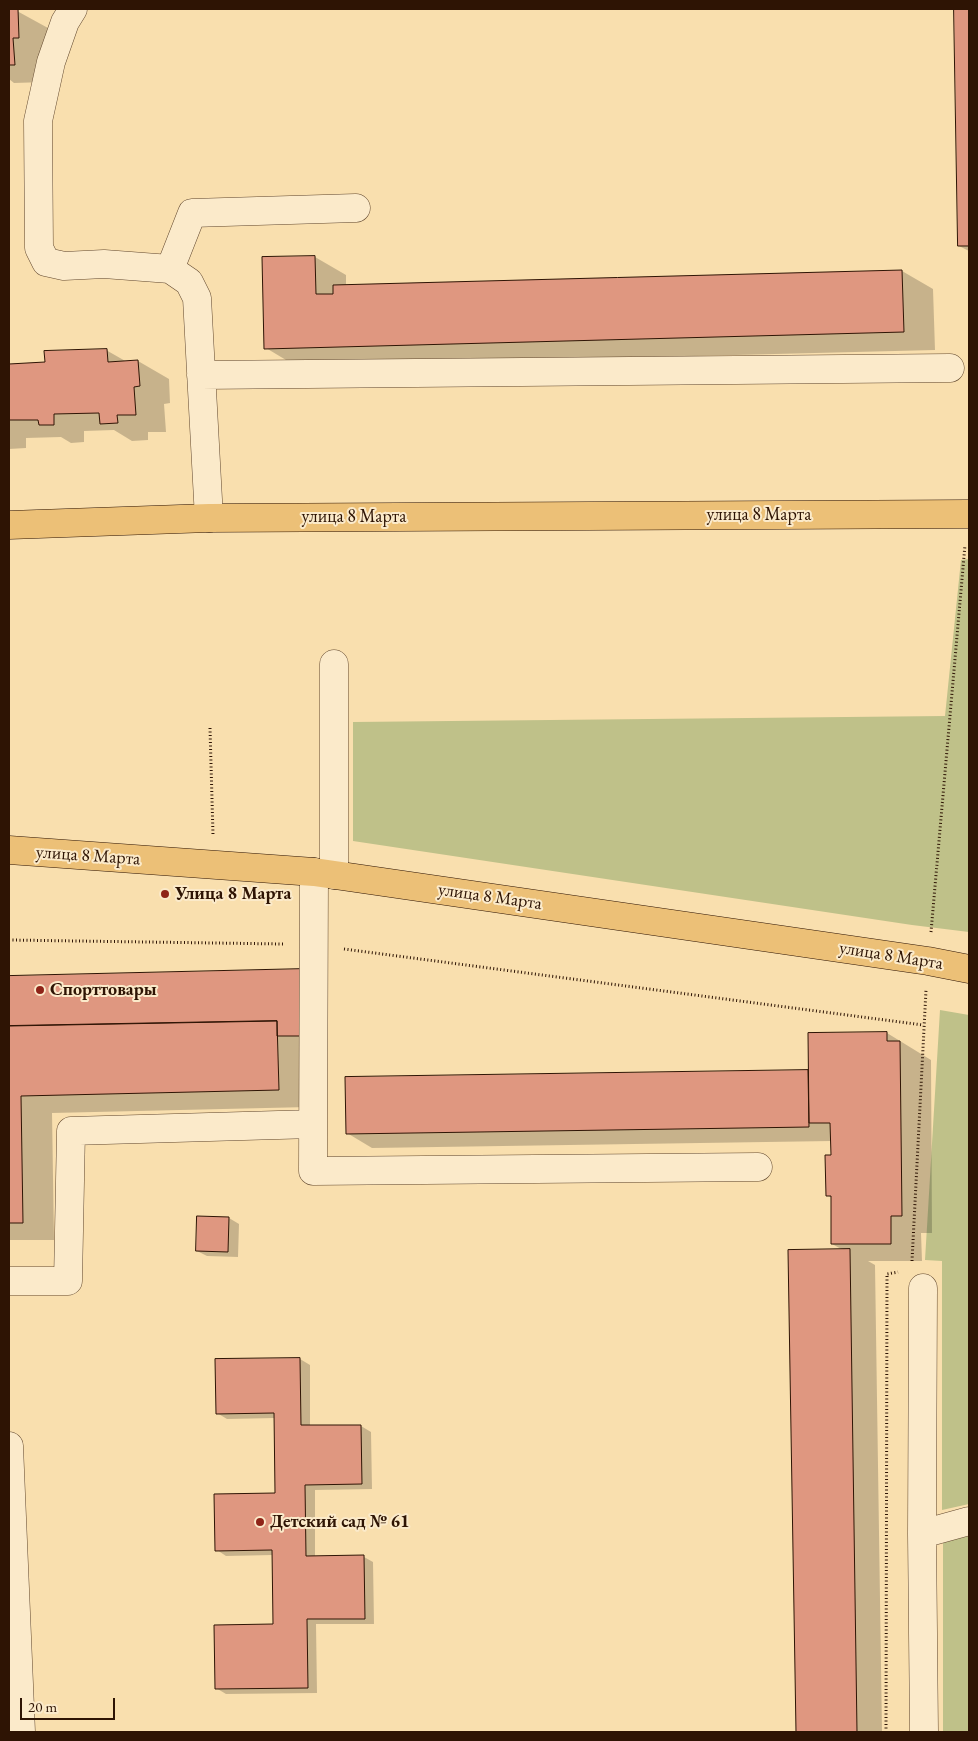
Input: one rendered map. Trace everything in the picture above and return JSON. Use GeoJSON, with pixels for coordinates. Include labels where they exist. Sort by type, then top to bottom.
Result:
{"type":"FeatureCollection","features":[{"type":"Feature","properties":{"kind":"main road","name":"улица 8 Марта"},"geometry":{"type":"LineString","coordinates":[[9,525],[209,518],[968,514]]}},
{"type":"Feature","properties":{"kind":"main road","name":"улица 8 Марта"},"geometry":{"type":"LineString","coordinates":[[9,850],[324,874],[928,961],[969,969]]}},
{"type":"Feature","properties":{"kind":"street"},"geometry":{"type":"LineString","coordinates":[[73,9],[65,22],[51,62],[38,122],[39,248],[46,262],[64,266],[104,264],[170,269],[189,282],[197,298],[209,518]]}},
{"type":"Feature","properties":{"kind":"street"},"geometry":{"type":"LineString","coordinates":[[170,269],[192,214],[356,208]]}},
{"type":"Feature","properties":{"kind":"street"},"geometry":{"type":"LineString","coordinates":[[201,375],[950,368]]}},
{"type":"Feature","properties":{"kind":"street"},"geometry":{"type":"LineString","coordinates":[[334,664],[324,874],[314,945],[313,1171],[758,1167]]}},
{"type":"Feature","properties":{"kind":"street"},"geometry":{"type":"LineString","coordinates":[[9,1281],[68,1281],[71,1131],[313,1124]]}},
{"type":"Feature","properties":{"kind":"street"},"geometry":{"type":"LineString","coordinates":[[913,1276],[922,1534],[924,1732]]}},
{"type":"Feature","properties":{"kind":"street"},"geometry":{"type":"LineString","coordinates":[[9,1446],[21,1732]]}},
{"type":"Feature","properties":{"kind":"street"},"geometry":{"type":"LineString","coordinates":[[922,1534],[969,1521]]}},
{"type":"Feature","properties":{"kind":"path"},"geometry":{"type":"LineString","coordinates":[[886,1732],[887,1274],[913,1276],[923,1025],[968,514]]}},
{"type":"Feature","properties":{"kind":"path"},"geometry":{"type":"LineString","coordinates":[[210,728],[214,865]]}},
{"type":"Feature","properties":{"kind":"path"},"geometry":{"type":"LineString","coordinates":[[9,940],[314,945],[923,1025]]}},
{"type":"Feature","properties":{"kind":"green space"},"geometry":{"type":"Polygon","coordinates":[[[969,559],[969,932],[353,841],[353,722],[945,716],[961,560],[969,559]]]}},
{"type":"Feature","properties":{"kind":"green space"},"geometry":{"type":"Polygon","coordinates":[[[940,1010],[969,1015],[969,1504],[942,1510],[942,1261],[925,1260],[940,1010]]]}},
{"type":"Feature","properties":{"kind":"green space"},"geometry":{"type":"Polygon","coordinates":[[[969,1536],[969,1732],[943,1732],[943,1542],[969,1536]]]}},
{"type":"Feature","properties":{"kind":"building"},"geometry":{"type":"Polygon","coordinates":[[[18,9],[19,38],[13,38],[15,65],[9,65],[9,10],[18,9]]]}},
{"type":"Feature","properties":{"kind":"building"},"geometry":{"type":"Polygon","coordinates":[[[954,9],[969,9],[969,246],[958,246],[954,9]]]}},
{"type":"Feature","properties":{"kind":"building"},"geometry":{"type":"Polygon","coordinates":[[[315,256],[316,294],[333,294],[333,285],[902,270],[904,332],[264,349],[262,257],[315,256]]]}},
{"type":"Feature","properties":{"kind":"building"},"geometry":{"type":"Polygon","coordinates":[[[107,349],[108,362],[138,360],[140,386],[134,387],[136,415],[117,415],[118,423],[100,424],[99,413],[54,414],[54,425],[39,425],[38,420],[9,420],[9,364],[45,362],[44,351],[107,349]]]}},
{"type":"Feature","properties":{"kind":"building"},"geometry":{"type":"Polygon","coordinates":[[[304,969],[305,1036],[277,1036],[277,1021],[9,1026],[9,976],[304,969]]]}},
{"type":"Feature","properties":{"kind":"building"},"geometry":{"type":"Polygon","coordinates":[[[277,1021],[279,1090],[21,1096],[23,1223],[9,1223],[9,1026],[277,1021]]]}},
{"type":"Feature","properties":{"kind":"building"},"geometry":{"type":"Polygon","coordinates":[[[887,1032],[887,1041],[900,1041],[902,1216],[891,1216],[891,1244],[831,1244],[831,1196],[826,1196],[825,1155],[831,1155],[830,1123],[809,1123],[808,1033],[887,1032]]]}},
{"type":"Feature","properties":{"kind":"building"},"geometry":{"type":"Polygon","coordinates":[[[808,1070],[809,1127],[346,1134],[345,1077],[808,1070]]]}},
{"type":"Feature","properties":{"kind":"building"},"geometry":{"type":"Polygon","coordinates":[[[197,1216],[229,1217],[228,1252],[196,1251],[197,1216]]]}},
{"type":"Feature","properties":{"kind":"building"},"geometry":{"type":"Polygon","coordinates":[[[850,1249],[857,1732],[796,1732],[788,1250],[850,1249]]]}},
{"type":"Feature","properties":{"kind":"building","name":"Детский сад № 61"},"geometry":{"type":"Polygon","coordinates":[[[300,1358],[301,1425],[361,1425],[362,1484],[305,1485],[306,1556],[364,1555],[365,1619],[307,1619],[308,1688],[215,1689],[214,1625],[273,1624],[272,1550],[215,1551],[214,1494],[275,1493],[274,1413],[216,1414],[215,1359],[300,1358]]]}},
{"type":"Feature","properties":{"kind":"place","name":"Улица 8 Марта"},"geometry":{"type":"Point","coordinates":[165,894]}},
{"type":"Feature","properties":{"kind":"place","name":"Спорттовары"},"geometry":{"type":"Point","coordinates":[40,990]}},
{"type":"Feature","properties":{"kind":"place","name":"Детский сад № 61"},"geometry":{"type":"Point","coordinates":[260,1522]}}]}
